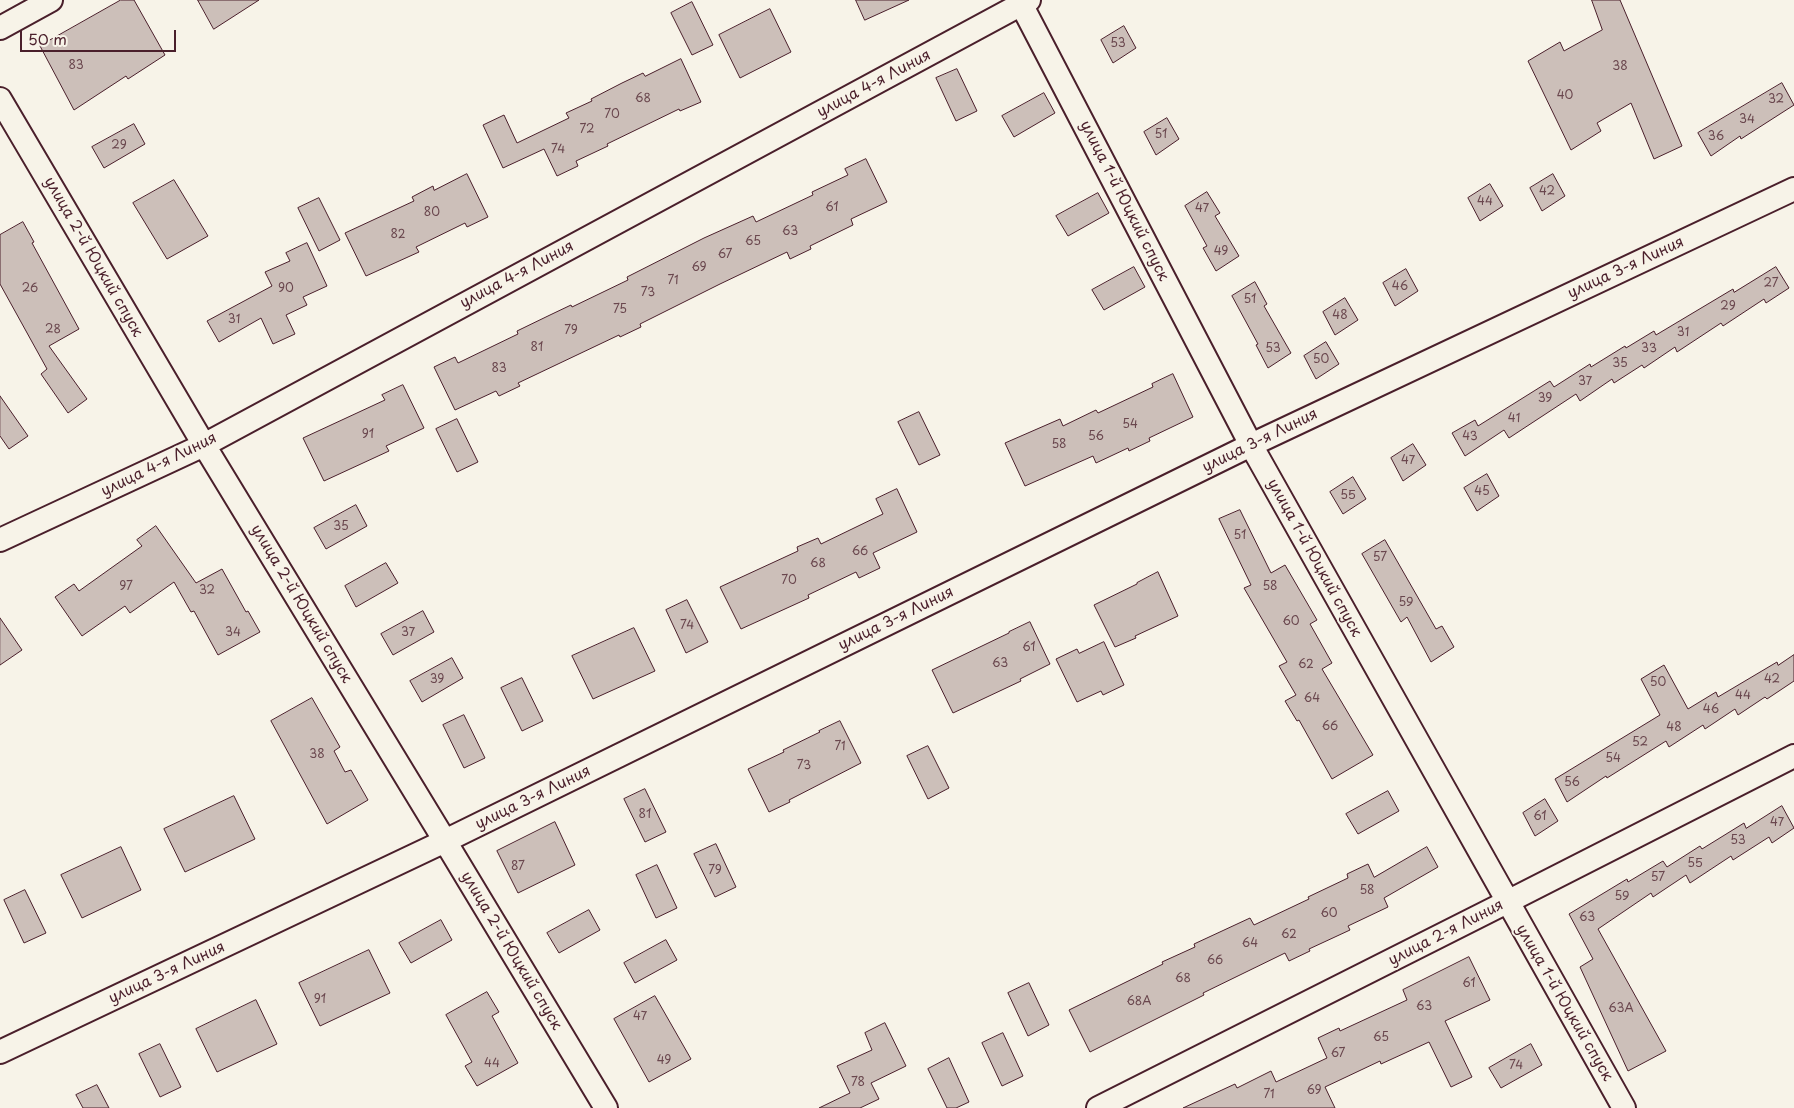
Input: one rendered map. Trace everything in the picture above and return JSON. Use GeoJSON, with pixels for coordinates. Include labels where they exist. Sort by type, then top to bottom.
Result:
{"type":"FeatureCollection","features":[{"type":"Feature","properties":{"kind":"street"},"geometry":{"type":"LineString","coordinates":[[0,28],[51,0]]}},
{"type":"Feature","properties":{"kind":"street","name":"улица 4-я Линия"},"geometry":{"type":"LineString","coordinates":[[0,540],[204,445],[1023,1]]}},
{"type":"Feature","properties":{"kind":"street","name":"улица 1-й Юцкий спуск"},"geometry":{"type":"LineString","coordinates":[[1023,1],[1251,445],[1624,1108]]}},
{"type":"Feature","properties":{"kind":"street","name":"улица 2-й Юцкий спуск"},"geometry":{"type":"LineString","coordinates":[[0,99],[204,445],[606,1108]]}},
{"type":"Feature","properties":{"kind":"street","name":"улица 3-я Линия"},"geometry":{"type":"LineString","coordinates":[[0,1052],[445,840],[1251,445],[1794,190]]}},
{"type":"Feature","properties":{"kind":"street","name":"улица 2-я Линия"},"geometry":{"type":"LineString","coordinates":[[1098,1108],[1794,756]]}},
{"type":"Feature","properties":{"kind":"building"},"geometry":{"type":"Polygon","coordinates":[[[121,0],[134,0],[165,55],[128,79],[126,76],[74,110],[40,46],[121,0]]]}},
{"type":"Feature","properties":{"kind":"building"},"geometry":{"type":"Polygon","coordinates":[[[198,0],[259,0],[214,29],[198,0]]]}},
{"type":"Feature","properties":{"kind":"building"},"geometry":{"type":"Polygon","coordinates":[[[856,0],[909,0],[865,20],[856,0]]]}},
{"type":"Feature","properties":{"kind":"building"},"geometry":{"type":"Polygon","coordinates":[[[1592,0],[1620,0],[1682,146],[1654,159],[1631,103],[1597,123],[1601,131],[1571,150],[1528,61],[1560,42],[1564,51],[1602,30],[1592,0]]]}},
{"type":"Feature","properties":{"kind":"building"},"geometry":{"type":"Polygon","coordinates":[[[692,2],[713,45],[692,55],[671,13],[692,2]]]}},
{"type":"Feature","properties":{"kind":"building"},"geometry":{"type":"Polygon","coordinates":[[[770,9],[791,52],[740,78],[719,35],[770,9]]]}},
{"type":"Feature","properties":{"kind":"building"},"geometry":{"type":"Polygon","coordinates":[[[1124,26],[1136,48],[1113,63],[1101,40],[1124,26]]]}},
{"type":"Feature","properties":{"kind":"building"},"geometry":{"type":"Polygon","coordinates":[[[681,59],[701,102],[680,111],[679,109],[607,144],[608,146],[576,161],[578,166],[557,176],[544,149],[503,168],[483,125],[504,115],[517,143],[569,118],[566,113],[592,101],[591,99],[622,83],[643,73],[645,76],[681,59]]]}},
{"type":"Feature","properties":{"kind":"building"},"geometry":{"type":"Polygon","coordinates":[[[957,69],[977,111],[956,121],[936,78],[957,69]]]}},
{"type":"Feature","properties":{"kind":"building"},"geometry":{"type":"Polygon","coordinates":[[[1782,83],[1794,105],[1741,139],[1740,136],[1711,156],[1698,133],[1782,83]]]}},
{"type":"Feature","properties":{"kind":"building"},"geometry":{"type":"Polygon","coordinates":[[[1044,93],[1055,113],[1014,137],[1002,116],[1044,93]]]}},
{"type":"Feature","properties":{"kind":"building"},"geometry":{"type":"Polygon","coordinates":[[[1167,118],[1179,139],[1156,155],[1144,132],[1167,118]]]}},
{"type":"Feature","properties":{"kind":"building"},"geometry":{"type":"Polygon","coordinates":[[[134,124],[145,144],[104,168],[92,147],[134,124]]]}},
{"type":"Feature","properties":{"kind":"building"},"geometry":{"type":"Polygon","coordinates":[[[866,159],[887,202],[851,219],[853,225],[810,246],[811,249],[790,259],[787,252],[720,284],[640,324],[641,327],[620,337],[619,335],[518,383],[520,386],[499,396],[496,391],[455,410],[434,367],[455,357],[458,363],[518,334],[517,331],[628,280],[627,277],[704,238],[753,216],[756,222],[813,195],[812,192],[848,175],[845,169],[866,159]]]}},
{"type":"Feature","properties":{"kind":"building"},"geometry":{"type":"Polygon","coordinates":[[[467,174],[488,217],[467,227],[465,223],[416,247],[419,252],[366,276],[345,233],[414,201],[412,197],[433,186],[434,190],[467,174]]]}},
{"type":"Feature","properties":{"kind":"building"},"geometry":{"type":"Polygon","coordinates":[[[1553,174],[1565,196],[1542,211],[1530,188],[1553,174]]]}},
{"type":"Feature","properties":{"kind":"building"},"geometry":{"type":"Polygon","coordinates":[[[174,180],[208,236],[167,259],[133,203],[174,180]]]}},
{"type":"Feature","properties":{"kind":"building"},"geometry":{"type":"Polygon","coordinates":[[[1490,184],[1503,206],[1480,221],[1468,198],[1490,184]]]}},
{"type":"Feature","properties":{"kind":"building"},"geometry":{"type":"Polygon","coordinates":[[[1207,192],[1220,213],[1215,216],[1239,256],[1216,271],[1203,248],[1207,246],[1185,206],[1207,192]]]}},
{"type":"Feature","properties":{"kind":"building"},"geometry":{"type":"Polygon","coordinates":[[[1098,193],[1109,213],[1068,236],[1056,216],[1098,193]]]}},
{"type":"Feature","properties":{"kind":"building"},"geometry":{"type":"Polygon","coordinates":[[[319,198],[340,240],[319,251],[298,208],[319,198]]]}},
{"type":"Feature","properties":{"kind":"building"},"geometry":{"type":"Polygon","coordinates":[[[23,222],[34,242],[32,243],[79,329],[49,346],[87,399],[68,413],[41,374],[47,369],[0,284],[0,235],[23,222]]]}},
{"type":"Feature","properties":{"kind":"building"},"geometry":{"type":"Polygon","coordinates":[[[307,243],[327,286],[303,297],[307,305],[286,315],[295,334],[273,344],[261,318],[219,342],[207,321],[272,286],[265,272],[290,261],[286,253],[307,243]]]}},
{"type":"Feature","properties":{"kind":"building"},"geometry":{"type":"Polygon","coordinates":[[[1134,267],[1145,287],[1104,310],[1092,290],[1134,267]]]}},
{"type":"Feature","properties":{"kind":"building"},"geometry":{"type":"Polygon","coordinates":[[[1776,267],[1789,288],[1766,303],[1764,299],[1723,326],[1721,323],[1677,352],[1675,347],[1644,368],[1642,365],[1614,383],[1612,379],[1580,401],[1576,394],[1509,438],[1504,430],[1465,456],[1452,433],[1475,420],[1478,426],[1550,381],[1554,387],[1590,364],[1591,367],[1654,331],[1656,335],[1733,289],[1734,292],[1776,267]]]}},
{"type":"Feature","properties":{"kind":"building"},"geometry":{"type":"Polygon","coordinates":[[[1406,269],[1418,291],[1395,306],[1383,283],[1406,269]]]}},
{"type":"Feature","properties":{"kind":"building"},"geometry":{"type":"Polygon","coordinates":[[[1255,282],[1267,304],[1264,306],[1291,353],[1268,368],[1256,345],[1258,344],[1232,296],[1255,282]]]}},
{"type":"Feature","properties":{"kind":"building"},"geometry":{"type":"Polygon","coordinates":[[[1345,298],[1358,320],[1335,335],[1323,312],[1345,298]]]}},
{"type":"Feature","properties":{"kind":"building"},"geometry":{"type":"Polygon","coordinates":[[[1326,342],[1339,364],[1316,379],[1304,356],[1326,342]]]}},
{"type":"Feature","properties":{"kind":"building"},"geometry":{"type":"Polygon","coordinates":[[[1173,374],[1193,417],[1149,438],[1150,441],[1129,451],[1128,448],[1096,463],[1093,456],[1025,486],[1005,443],[1060,419],[1063,426],[1096,410],[1098,413],[1153,387],[1152,384],[1173,374]]]}},
{"type":"Feature","properties":{"kind":"building"},"geometry":{"type":"Polygon","coordinates":[[[403,385],[424,428],[386,446],[389,451],[324,481],[303,438],[385,400],[382,395],[403,385]]]}},
{"type":"Feature","properties":{"kind":"building"},"geometry":{"type":"Polygon","coordinates":[[[0,396],[28,436],[9,449],[0,436],[0,396]]]}},
{"type":"Feature","properties":{"kind":"building"},"geometry":{"type":"Polygon","coordinates":[[[919,412],[940,455],[919,465],[898,422],[919,412]]]}},
{"type":"Feature","properties":{"kind":"building"},"geometry":{"type":"Polygon","coordinates":[[[457,419],[478,462],[457,472],[436,429],[457,419]]]}},
{"type":"Feature","properties":{"kind":"building"},"geometry":{"type":"Polygon","coordinates":[[[1413,444],[1426,465],[1403,481],[1391,458],[1413,444]]]}},
{"type":"Feature","properties":{"kind":"building"},"geometry":{"type":"Polygon","coordinates":[[[1487,474],[1499,496],[1477,511],[1464,488],[1487,474]]]}},
{"type":"Feature","properties":{"kind":"building"},"geometry":{"type":"Polygon","coordinates":[[[1353,477],[1366,499],[1343,514],[1330,492],[1353,477]]]}},
{"type":"Feature","properties":{"kind":"building"},"geometry":{"type":"Polygon","coordinates":[[[897,489],[917,532],[873,553],[880,568],[859,578],[856,572],[808,595],[809,598],[741,629],[720,587],[798,551],[797,547],[818,538],[821,544],[883,514],[876,499],[897,489]]]}},
{"type":"Feature","properties":{"kind":"building"},"geometry":{"type":"Polygon","coordinates":[[[356,505],[367,526],[326,549],[314,528],[356,505]]]}},
{"type":"Feature","properties":{"kind":"building"},"geometry":{"type":"Polygon","coordinates":[[[1240,510],[1271,573],[1285,565],[1317,620],[1310,624],[1332,663],[1322,669],[1373,755],[1332,779],[1299,720],[1297,721],[1285,701],[1296,695],[1279,666],[1287,662],[1244,588],[1251,585],[1219,519],[1240,510]]]}},
{"type":"Feature","properties":{"kind":"building"},"geometry":{"type":"Polygon","coordinates":[[[156,526],[196,583],[222,569],[246,612],[248,611],[260,632],[218,655],[194,611],[191,612],[174,582],[130,613],[125,606],[82,636],[55,597],[74,584],[79,591],[142,546],[137,540],[156,526]]]}},
{"type":"Feature","properties":{"kind":"building"},"geometry":{"type":"Polygon","coordinates":[[[1385,540],[1436,629],[1442,626],[1454,647],[1431,662],[1407,617],[1401,622],[1362,554],[1385,540]]]}},
{"type":"Feature","properties":{"kind":"building"},"geometry":{"type":"Polygon","coordinates":[[[386,563],[398,583],[356,607],[345,586],[386,563]]]}},
{"type":"Feature","properties":{"kind":"building"},"geometry":{"type":"Polygon","coordinates":[[[1158,572],[1178,616],[1115,647],[1094,605],[1158,572]]]}},
{"type":"Feature","properties":{"kind":"building"},"geometry":{"type":"Polygon","coordinates":[[[687,600],[708,642],[686,653],[666,610],[687,600]]]}},
{"type":"Feature","properties":{"kind":"building"},"geometry":{"type":"Polygon","coordinates":[[[423,611],[434,632],[393,655],[381,634],[423,611]]]}},
{"type":"Feature","properties":{"kind":"building"},"geometry":{"type":"Polygon","coordinates":[[[0,618],[22,650],[0,665],[0,618]]]}},
{"type":"Feature","properties":{"kind":"building"},"geometry":{"type":"Polygon","coordinates":[[[1030,622],[1050,664],[1020,679],[1021,681],[953,713],[932,670],[1030,622]]]}},
{"type":"Feature","properties":{"kind":"building"},"geometry":{"type":"Polygon","coordinates":[[[634,628],[655,671],[593,699],[572,656],[634,628]]]}},
{"type":"Feature","properties":{"kind":"building"},"geometry":{"type":"Polygon","coordinates":[[[1104,642],[1124,685],[1103,695],[1101,691],[1077,702],[1056,659],[1077,649],[1079,653],[1104,642]]]}},
{"type":"Feature","properties":{"kind":"building"},"geometry":{"type":"Polygon","coordinates":[[[1794,655],[1794,681],[1767,699],[1765,697],[1738,715],[1735,709],[1705,729],[1703,725],[1669,747],[1666,741],[1607,778],[1606,776],[1567,802],[1555,779],[1660,715],[1641,679],[1664,665],[1688,709],[1716,692],[1718,697],[1777,662],[1778,665],[1794,655]]]}},
{"type":"Feature","properties":{"kind":"building"},"geometry":{"type":"Polygon","coordinates":[[[452,658],[463,678],[422,702],[410,681],[452,658]]]}},
{"type":"Feature","properties":{"kind":"building"},"geometry":{"type":"Polygon","coordinates":[[[522,678],[543,721],[522,731],[501,688],[522,678]]]}},
{"type":"Feature","properties":{"kind":"building"},"geometry":{"type":"Polygon","coordinates":[[[312,698],[340,747],[334,751],[345,772],[351,770],[368,800],[327,824],[271,721],[312,698]]]}},
{"type":"Feature","properties":{"kind":"building"},"geometry":{"type":"Polygon","coordinates":[[[464,715],[485,758],[464,768],[443,725],[464,715]]]}},
{"type":"Feature","properties":{"kind":"building"},"geometry":{"type":"Polygon","coordinates":[[[840,721],[861,763],[769,812],[748,769],[784,752],[783,750],[840,721]]]}},
{"type":"Feature","properties":{"kind":"building"},"geometry":{"type":"Polygon","coordinates":[[[928,746],[949,788],[928,799],[907,756],[928,746]]]}},
{"type":"Feature","properties":{"kind":"building"},"geometry":{"type":"Polygon","coordinates":[[[645,789],[666,832],[645,842],[624,799],[645,789]]]}},
{"type":"Feature","properties":{"kind":"building"},"geometry":{"type":"Polygon","coordinates":[[[1388,791],[1399,811],[1358,834],[1346,814],[1388,791]]]}},
{"type":"Feature","properties":{"kind":"building"},"geometry":{"type":"Polygon","coordinates":[[[234,796],[255,839],[185,872],[164,829],[234,796]]]}},
{"type":"Feature","properties":{"kind":"building"},"geometry":{"type":"Polygon","coordinates":[[[1545,799],[1558,821],[1535,836],[1523,813],[1545,799]]]}},
{"type":"Feature","properties":{"kind":"building"},"geometry":{"type":"Polygon","coordinates":[[[1782,806],[1794,828],[1772,843],[1769,837],[1733,860],[1731,856],[1690,883],[1686,875],[1653,897],[1651,893],[1598,929],[1666,1051],[1628,1071],[1580,967],[1593,959],[1569,914],[1627,879],[1628,882],[1663,861],[1667,867],[1700,846],[1702,849],[1744,823],[1746,828],[1782,806]]]}},
{"type":"Feature","properties":{"kind":"building"},"geometry":{"type":"Polygon","coordinates":[[[555,822],[575,865],[518,893],[497,851],[555,822]]]}},
{"type":"Feature","properties":{"kind":"building"},"geometry":{"type":"Polygon","coordinates":[[[716,844],[736,887],[715,897],[694,854],[716,844]]]}},
{"type":"Feature","properties":{"kind":"building"},"geometry":{"type":"Polygon","coordinates":[[[121,847],[141,890],[82,918],[61,875],[121,847]]]}},
{"type":"Feature","properties":{"kind":"building"},"geometry":{"type":"Polygon","coordinates":[[[1427,847],[1438,867],[1384,898],[1388,907],[1348,926],[1350,930],[1309,949],[1310,951],[1289,961],[1285,953],[1090,1052],[1069,1010],[1163,964],[1162,962],[1195,947],[1194,944],[1250,918],[1254,925],[1309,899],[1308,897],[1348,878],[1347,874],[1368,864],[1374,877],[1427,847]]]}},
{"type":"Feature","properties":{"kind":"building"},"geometry":{"type":"Polygon","coordinates":[[[657,865],[677,908],[656,918],[636,875],[657,865]]]}},
{"type":"Feature","properties":{"kind":"building"},"geometry":{"type":"Polygon","coordinates":[[[25,890],[46,933],[24,943],[4,900],[25,890]]]}},
{"type":"Feature","properties":{"kind":"building"},"geometry":{"type":"Polygon","coordinates":[[[589,910],[600,930],[559,953],[547,933],[589,910]]]}},
{"type":"Feature","properties":{"kind":"building"},"geometry":{"type":"Polygon","coordinates":[[[441,920],[452,940],[411,963],[399,943],[441,920]]]}},
{"type":"Feature","properties":{"kind":"building"},"geometry":{"type":"Polygon","coordinates":[[[666,940],[677,960],[635,983],[624,963],[666,940]]]}},
{"type":"Feature","properties":{"kind":"building"},"geometry":{"type":"Polygon","coordinates":[[[369,950],[390,993],[320,1026],[299,983],[369,950]]]}},
{"type":"Feature","properties":{"kind":"building"},"geometry":{"type":"Polygon","coordinates":[[[1469,957],[1490,1000],[1445,1021],[1472,1077],[1451,1087],[1429,1042],[1381,1064],[1380,1061],[1325,1087],[1335,1108],[1183,1108],[1235,1084],[1237,1088],[1271,1071],[1276,1082],[1327,1058],[1318,1038],[1339,1028],[1340,1031],[1407,1000],[1403,990],[1469,957]]]}},
{"type":"Feature","properties":{"kind":"building"},"geometry":{"type":"Polygon","coordinates":[[[1029,983],[1049,1025],[1028,1036],[1008,993],[1029,983]]]}},
{"type":"Feature","properties":{"kind":"building"},"geometry":{"type":"Polygon","coordinates":[[[487,992],[499,1012],[492,1016],[518,1063],[477,1086],[465,1066],[472,1062],[446,1015],[487,992]]]}},
{"type":"Feature","properties":{"kind":"building"},"geometry":{"type":"Polygon","coordinates":[[[655,996],[691,1059],[649,1082],[614,1019],[655,996]]]}},
{"type":"Feature","properties":{"kind":"building"},"geometry":{"type":"Polygon","coordinates":[[[256,1000],[277,1044],[217,1072],[196,1029],[256,1000]]]}},
{"type":"Feature","properties":{"kind":"building"},"geometry":{"type":"Polygon","coordinates":[[[885,1023],[906,1066],[871,1083],[879,1099],[860,1108],[819,1108],[850,1093],[837,1066],[872,1050],[865,1033],[885,1023]]]}},
{"type":"Feature","properties":{"kind":"building"},"geometry":{"type":"Polygon","coordinates":[[[1003,1033],[1023,1076],[1002,1086],[982,1043],[1003,1033]]]}},
{"type":"Feature","properties":{"kind":"building"},"geometry":{"type":"Polygon","coordinates":[[[160,1044],[181,1087],[160,1097],[139,1054],[160,1044]]]}},
{"type":"Feature","properties":{"kind":"building"},"geometry":{"type":"Polygon","coordinates":[[[1531,1044],[1542,1065],[1501,1088],[1489,1068],[1531,1044]]]}},
{"type":"Feature","properties":{"kind":"building"},"geometry":{"type":"Polygon","coordinates":[[[949,1058],[969,1102],[956,1108],[947,1108],[928,1069],[949,1058]]]}},
{"type":"Feature","properties":{"kind":"building"},"geometry":{"type":"Polygon","coordinates":[[[97,1085],[109,1108],[83,1108],[76,1095],[97,1085]]]}}]}
